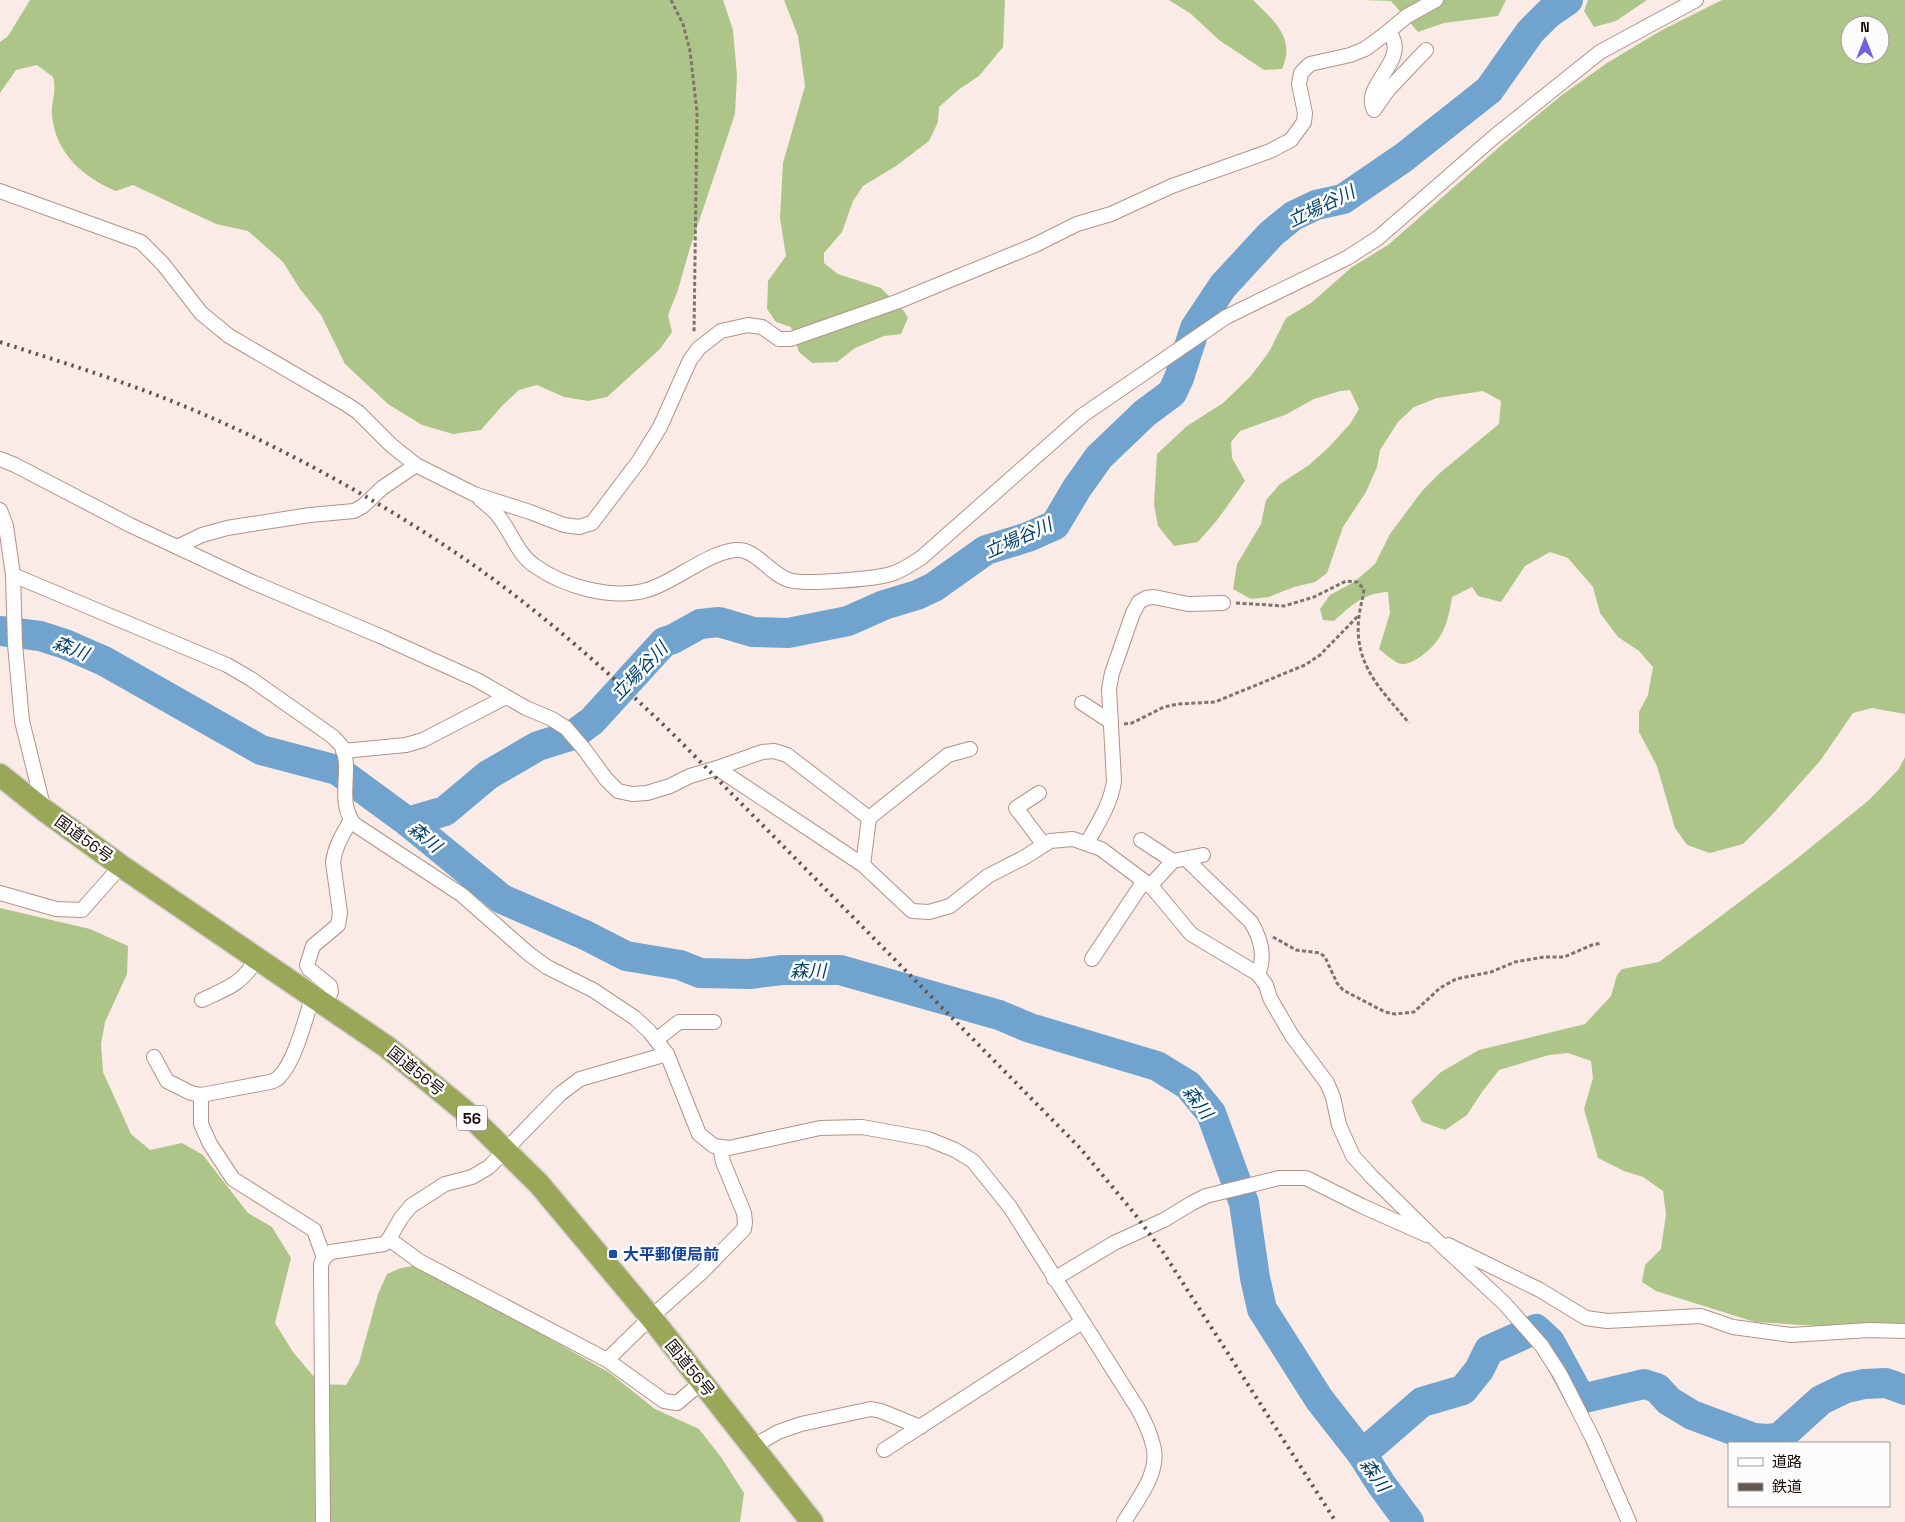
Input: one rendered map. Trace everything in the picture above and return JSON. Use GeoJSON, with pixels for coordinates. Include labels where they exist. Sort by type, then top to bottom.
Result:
{"type":"FeatureCollection","features":[{"type":"Feature","properties":{"kind":"highway","name":"国道56号"},"geometry":{"type":"LineString","coordinates":[[0,775],[44,810],[121,866],[387,1047],[466,1112],[539,1184],[702,1382],[812,1522]]}},
{"type":"Feature","properties":{"kind":"street"},"geometry":{"type":"LineString","coordinates":[[0,191],[141,242],[163,264],[201,313],[229,336],[358,412],[416,465],[474,494],[564,525],[579,527],[592,523],[639,461],[654,436],[690,360],[699,348],[721,330],[748,325],[762,328],[778,339],[791,339],[899,301],[1035,244],[1077,224],[1118,211],[1172,186],[1270,151],[1291,140],[1304,122],[1305,113],[1299,84],[1301,72],[1310,64],[1350,55],[1365,49],[1407,16],[1436,0]]}},
{"type":"Feature","properties":{"kind":"street"},"geometry":{"type":"LineString","coordinates":[[474,494],[495,512],[522,553],[534,566],[570,584],[596,591],[618,594],[648,590],[717,555],[732,550],[744,550],[788,580],[805,582],[875,577],[904,569],[921,558],[1083,415],[1226,316],[1347,258],[1378,238],[1494,136],[1600,52],[1696,0]]}},
{"type":"Feature","properties":{"kind":"street"},"geometry":{"type":"LineString","coordinates":[[1384,35],[1391,35],[1396,50],[1392,60],[1377,83],[1372,100],[1374,110],[1388,90],[1426,50]]}},
{"type":"Feature","properties":{"kind":"street"},"geometry":{"type":"LineString","coordinates":[[0,459],[177,548],[477,680],[566,728],[584,748],[606,779],[618,791],[632,794],[647,793],[670,786],[690,776],[762,752],[774,751],[787,756],[869,818]]}},
{"type":"Feature","properties":{"kind":"street"},"geometry":{"type":"LineString","coordinates":[[177,548],[202,535],[227,528],[310,515],[354,511],[382,488],[416,465]]}},
{"type":"Feature","properties":{"kind":"street"},"geometry":{"type":"LineString","coordinates":[[0,510],[6,526],[22,721],[44,810]]}},
{"type":"Feature","properties":{"kind":"street"},"geometry":{"type":"LineString","coordinates":[[8,568],[226,665],[251,679],[332,736],[342,746],[345,755],[346,806],[348,816],[354,824],[462,895],[529,954],[547,967],[593,990],[629,1014],[650,1031],[667,1054],[699,1134],[714,1146],[729,1148],[820,1128],[862,1127],[928,1139],[955,1150],[973,1162],[1010,1207],[1138,1409],[1154,1447],[1154,1466],[1148,1483],[1124,1522]]}},
{"type":"Feature","properties":{"kind":"street"},"geometry":{"type":"LineString","coordinates":[[1087,843],[1110,801],[1113,790],[1109,689],[1112,673],[1133,613],[1139,602],[1146,598],[1154,598],[1188,604],[1223,603]]}},
{"type":"Feature","properties":{"kind":"street"},"geometry":{"type":"LineString","coordinates":[[343,751],[406,746],[423,740],[506,697]]}},
{"type":"Feature","properties":{"kind":"street"},"geometry":{"type":"LineString","coordinates":[[1082,703],[1111,722]]}},
{"type":"Feature","properties":{"kind":"street"},"geometry":{"type":"LineString","coordinates":[[863,865],[869,818],[948,755],[970,749]]}},
{"type":"Feature","properties":{"kind":"street"},"geometry":{"type":"LineString","coordinates":[[717,768],[863,865],[912,911],[929,912],[950,906],[988,876],[1025,857],[1050,841],[1073,839],[1101,849],[1147,884],[1192,934],[1258,974],[1266,985],[1270,998],[1292,1036],[1327,1083],[1333,1097],[1339,1125],[1353,1156],[1435,1239],[1504,1303],[1542,1346],[1560,1374],[1594,1439],[1629,1522]]}},
{"type":"Feature","properties":{"kind":"street"},"geometry":{"type":"LineString","coordinates":[[1039,793],[1016,808],[1044,845]]}},
{"type":"Feature","properties":{"kind":"street"},"geometry":{"type":"LineString","coordinates":[[154,1056],[167,1081],[191,1093],[201,1095],[270,1082],[279,1078],[293,1054],[319,999],[331,992],[330,986],[309,969],[307,960],[313,946],[338,925],[340,913],[333,862],[335,847],[351,820]]}},
{"type":"Feature","properties":{"kind":"street"},"geometry":{"type":"LineString","coordinates":[[1141,840],[1180,860],[1251,922],[1258,933],[1262,947],[1263,964],[1258,974]]}},
{"type":"Feature","properties":{"kind":"street"},"geometry":{"type":"LineString","coordinates":[[1092,959],[1147,884],[1180,860],[1203,855]]}},
{"type":"Feature","properties":{"kind":"street"},"geometry":{"type":"LineString","coordinates":[[0,893],[56,909],[82,910],[121,866]]}},
{"type":"Feature","properties":{"kind":"street"},"geometry":{"type":"LineString","coordinates":[[202,1000],[238,982],[258,958]]}},
{"type":"Feature","properties":{"kind":"street"},"geometry":{"type":"LineString","coordinates":[[656,1040],[679,1022],[714,1022]]}},
{"type":"Feature","properties":{"kind":"street"},"geometry":{"type":"LineString","coordinates":[[323,1522],[321,1264],[324,1258],[332,1252],[384,1244],[411,1206],[445,1184],[472,1177],[489,1167],[560,1094],[580,1078],[667,1054]]}},
{"type":"Feature","properties":{"kind":"street"},"geometry":{"type":"LineString","coordinates":[[201,1095],[201,1124],[210,1144],[233,1179],[314,1230],[324,1258]]}},
{"type":"Feature","properties":{"kind":"street"},"geometry":{"type":"LineString","coordinates":[[607,1360],[650,1318],[702,1272],[744,1228],[744,1213],[723,1162],[720,1147]]}},
{"type":"Feature","properties":{"kind":"street"},"geometry":{"type":"LineString","coordinates":[[1054,1279],[1114,1243],[1164,1220],[1192,1202],[1206,1196],[1279,1178],[1306,1178],[1540,1290],[1586,1318],[1607,1321],[1701,1316],[1733,1327],[1791,1335],[1868,1330],[1905,1331]]}},
{"type":"Feature","properties":{"kind":"street"},"geometry":{"type":"LineString","coordinates":[[389,1239],[419,1261],[607,1360],[664,1401],[677,1403],[702,1382]]}},
{"type":"Feature","properties":{"kind":"street"},"geometry":{"type":"LineString","coordinates":[[884,1450],[1082,1322]]}},
{"type":"Feature","properties":{"kind":"street"},"geometry":{"type":"LineString","coordinates":[[752,1447],[778,1432],[801,1424],[871,1409],[881,1411],[920,1427]]}},
{"type":"Feature","properties":{"kind":"path"},"geometry":{"type":"LineString","coordinates":[[671,0],[683,24],[690,51],[697,112],[693,329],[699,348]]}},
{"type":"Feature","properties":{"kind":"path"},"geometry":{"type":"LineString","coordinates":[[1223,603],[1284,606],[1314,597],[1346,581],[1357,582],[1364,589],[1358,615],[1362,658],[1370,676],[1409,723]]}},
{"type":"Feature","properties":{"kind":"path"},"geometry":{"type":"LineString","coordinates":[[1111,722],[1119,724],[1132,723],[1164,707],[1178,704],[1215,702],[1305,665],[1320,655],[1358,615]]}},
{"type":"Feature","properties":{"kind":"path"},"geometry":{"type":"LineString","coordinates":[[1258,933],[1269,936],[1296,950],[1320,954],[1325,957],[1337,983],[1343,990],[1385,1012],[1395,1014],[1414,1012],[1440,988],[1456,979],[1491,972],[1515,962],[1544,957],[1564,957],[1592,945],[1602,943]]}},
{"type":"Feature","properties":{"kind":"green space"},"geometry":{"type":"Polygon","coordinates":[[[30,0],[723,0],[733,30],[737,76],[735,114],[689,251],[678,290],[668,315],[672,332],[660,349],[607,397],[588,401],[564,397],[537,385],[519,390],[481,430],[453,434],[422,425],[388,404],[345,364],[321,315],[300,289],[283,262],[248,231],[216,224],[133,185],[116,191],[104,186],[82,171],[65,152],[54,129],[52,115],[53,77],[37,65],[16,70],[0,93],[0,42],[8,36],[30,0]]]}},
{"type":"Feature","properties":{"kind":"green space"},"geometry":{"type":"Polygon","coordinates":[[[784,0],[1005,0],[1003,47],[979,76],[958,90],[939,107],[938,122],[929,141],[896,166],[863,186],[853,201],[842,232],[824,253],[824,263],[838,274],[881,288],[904,311],[908,318],[901,334],[884,336],[855,348],[837,362],[812,363],[799,352],[791,327],[776,322],[767,309],[768,281],[786,256],[780,218],[783,163],[805,86],[798,36],[784,0]]]}},
{"type":"Feature","properties":{"kind":"green space"},"geometry":{"type":"Polygon","coordinates":[[[1169,0],[1253,0],[1275,23],[1285,39],[1286,58],[1282,69],[1264,70],[1219,40],[1191,14],[1169,0]]]}},
{"type":"Feature","properties":{"kind":"green space"},"geometry":{"type":"Polygon","coordinates":[[[1363,0],[1506,0],[1498,16],[1444,23],[1418,32],[1391,1],[1363,0]]]}},
{"type":"Feature","properties":{"kind":"green space"},"geometry":{"type":"Polygon","coordinates":[[[1588,0],[1647,0],[1616,21],[1594,27],[1584,11],[1588,0]]]}},
{"type":"Feature","properties":{"kind":"green space"},"geometry":{"type":"Polygon","coordinates":[[[1722,0],[1905,0],[1905,714],[1872,708],[1853,713],[1820,761],[1743,844],[1710,853],[1687,845],[1675,828],[1657,766],[1639,732],[1639,712],[1648,695],[1653,667],[1639,651],[1618,637],[1600,613],[1593,587],[1568,558],[1550,552],[1525,566],[1501,602],[1478,596],[1472,587],[1452,597],[1449,615],[1439,638],[1428,651],[1407,663],[1398,663],[1379,649],[1390,613],[1388,592],[1365,597],[1352,605],[1334,621],[1323,620],[1320,609],[1330,595],[1354,582],[1375,564],[1390,534],[1422,491],[1441,472],[1499,424],[1501,401],[1483,391],[1437,398],[1414,407],[1398,422],[1380,450],[1377,467],[1366,492],[1343,527],[1327,573],[1315,582],[1294,587],[1269,597],[1251,599],[1233,589],[1237,564],[1261,524],[1266,500],[1280,484],[1309,465],[1329,447],[1350,424],[1359,409],[1350,390],[1314,399],[1285,415],[1240,431],[1231,442],[1232,458],[1245,481],[1218,519],[1198,542],[1174,546],[1158,526],[1154,504],[1157,454],[1187,426],[1223,403],[1250,377],[1269,352],[1286,318],[1311,303],[1352,267],[1388,245],[1505,142],[1562,95],[1607,63],[1662,30],[1722,0]]]}},
{"type":"Feature","properties":{"kind":"green space"},"geometry":{"type":"Polygon","coordinates":[[[1905,757],[1905,1326],[1835,1327],[1755,1322],[1656,1291],[1642,1282],[1645,1265],[1661,1249],[1666,1214],[1663,1191],[1643,1177],[1624,1171],[1598,1158],[1584,1109],[1593,1078],[1591,1061],[1568,1053],[1549,1055],[1499,1070],[1467,1115],[1445,1130],[1422,1122],[1411,1101],[1441,1072],[1479,1050],[1585,1024],[1611,996],[1617,975],[1622,969],[1659,962],[1705,928],[1794,861],[1869,800],[1898,770],[1905,757]]]}},
{"type":"Feature","properties":{"kind":"green space"},"geometry":{"type":"Polygon","coordinates":[[[0,908],[90,929],[128,946],[127,974],[105,1022],[101,1044],[103,1072],[131,1134],[150,1150],[182,1143],[203,1155],[248,1213],[272,1227],[291,1258],[275,1323],[293,1352],[320,1384],[346,1385],[359,1363],[378,1294],[387,1274],[401,1268],[436,1262],[461,1275],[492,1306],[610,1373],[655,1409],[699,1429],[721,1457],[744,1493],[740,1522],[0,1522],[0,908]]]}},
{"type":"Feature","properties":{"kind":"waterway","name":"立場谷川"},"geometry":{"type":"LineString","coordinates":[[408,822],[445,811],[488,775],[538,746],[573,735],[592,721],[664,642],[700,624],[719,622],[753,632],[788,633],[848,621],[884,605],[917,595],[934,587],[986,550],[1028,537],[1055,525],[1077,488],[1099,457],[1145,413],[1172,393],[1179,378],[1195,328],[1223,286],[1271,234],[1293,216],[1316,205],[1343,199],[1403,158],[1489,90],[1530,32],[1549,13],[1568,0]]}},
{"type":"Feature","properties":{"kind":"waterway","name":"森川"},"geometry":{"type":"LineString","coordinates":[[0,631],[40,636],[65,644],[104,661],[261,750],[337,770],[408,822],[502,899],[585,935],[626,956],[680,965],[700,973],[750,974],[782,970],[840,970],[999,1015],[1030,1028],[1157,1066],[1188,1085],[1211,1113],[1244,1203],[1255,1278],[1262,1309],[1319,1399],[1362,1454],[1409,1522]]}},
{"type":"Feature","properties":{"kind":"waterway"},"geometry":{"type":"LineString","coordinates":[[1362,1454],[1422,1402],[1463,1390],[1479,1370],[1489,1350],[1536,1329],[1550,1342],[1581,1399],[1644,1384],[1657,1388],[1669,1401],[1692,1415],[1754,1438],[1769,1439],[1780,1437],[1821,1400],[1846,1388],[1864,1384],[1886,1383],[1905,1390]]}},
{"type":"Feature","properties":{"kind":"railway"},"geometry":{"type":"LineString","coordinates":[[0,342],[164,398],[201,413],[310,465],[380,505],[447,547],[507,589],[592,659],[672,733],[1080,1148],[1134,1213],[1163,1252],[1336,1522]]}},
{"type":"Feature","properties":{"kind":"place","name":"大平郵便局前"},"geometry":{"type":"Point","coordinates":[613,1254]}}]}
